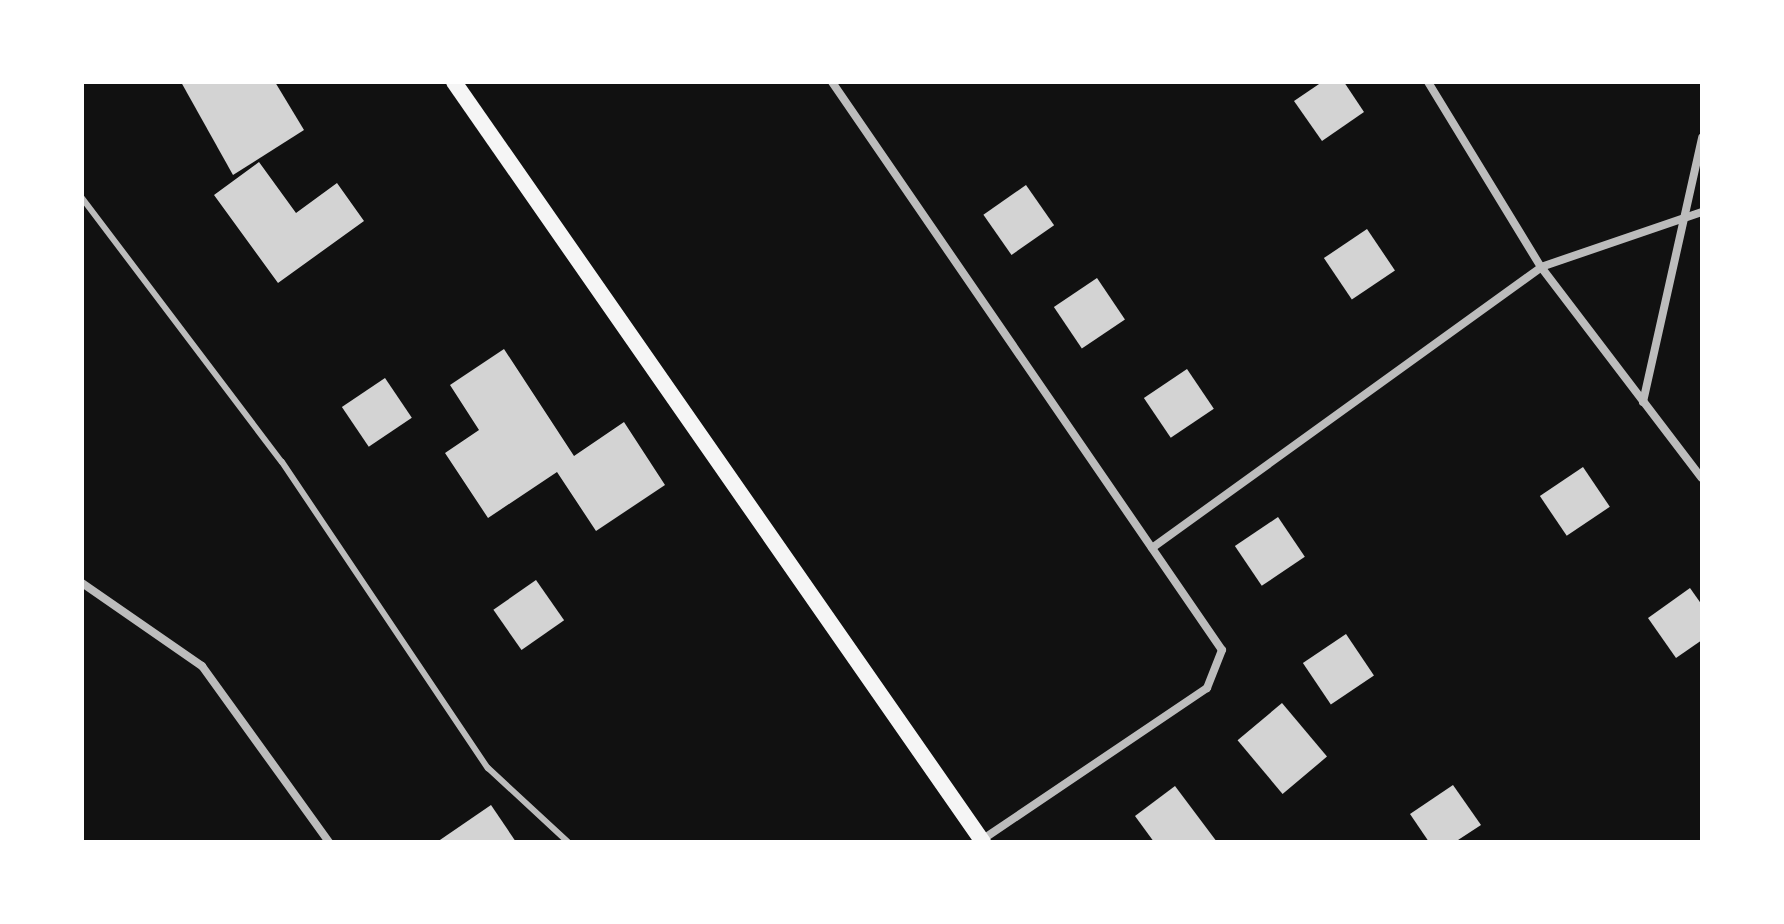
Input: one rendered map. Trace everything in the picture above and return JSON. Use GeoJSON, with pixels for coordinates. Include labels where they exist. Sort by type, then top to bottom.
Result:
{"type":"FeatureCollection","features":[{"type":"Feature","properties":{"kind":"main road"},"geometry":{"type":"LineString","coordinates":[[454,82],[982,841]]}},
{"type":"Feature","properties":{"kind":"street"},"geometry":{"type":"LineString","coordinates":[[832,82],[1222,650],[1207,688],[982,841]]}},
{"type":"Feature","properties":{"kind":"street"},"geometry":{"type":"LineString","coordinates":[[1428,82],[1541,267],[1702,478]]}},
{"type":"Feature","properties":{"kind":"street"},"geometry":{"type":"LineString","coordinates":[[1643,402],[1689,212],[1702,138]]}},
{"type":"Feature","properties":{"kind":"street"},"geometry":{"type":"LineString","coordinates":[[1152,548],[1541,267],[1689,212],[1702,212]]}},
{"type":"Feature","properties":{"kind":"street"},"geometry":{"type":"LineString","coordinates":[[82,583],[202,666],[329,842]]}},
{"type":"Feature","properties":{"kind":"lane"},"geometry":{"type":"LineString","coordinates":[[82,198],[282,462],[488,768],[568,842]]}},
{"type":"Feature","properties":{"kind":"building"},"geometry":{"type":"Polygon","coordinates":[[[181,82],[275,82],[304,130],[233,175],[181,82]]]}},
{"type":"Feature","properties":{"kind":"building"},"geometry":{"type":"Polygon","coordinates":[[[1322,82],[1344,82],[1364,112],[1322,141],[1294,101],[1322,82]]]}},
{"type":"Feature","properties":{"kind":"building"},"geometry":{"type":"Polygon","coordinates":[[[259,162],[296,213],[337,183],[364,221],[278,283],[214,195],[259,162]]]}},
{"type":"Feature","properties":{"kind":"building"},"geometry":{"type":"Polygon","coordinates":[[[1026,185],[1054,225],[1012,255],[983,215],[1026,185]]]}},
{"type":"Feature","properties":{"kind":"building"},"geometry":{"type":"Polygon","coordinates":[[[1367,229],[1395,270],[1352,300],[1324,258],[1367,229]]]}},
{"type":"Feature","properties":{"kind":"building"},"geometry":{"type":"Polygon","coordinates":[[[1097,278],[1125,319],[1082,349],[1054,307],[1097,278]]]}},
{"type":"Feature","properties":{"kind":"building"},"geometry":{"type":"Polygon","coordinates":[[[504,349],[574,456],[624,422],[665,485],[596,531],[557,472],[488,518],[445,453],[479,430],[450,385],[504,349]]]}},
{"type":"Feature","properties":{"kind":"building"},"geometry":{"type":"Polygon","coordinates":[[[1187,369],[1214,409],[1171,438],[1144,398],[1187,369]]]}},
{"type":"Feature","properties":{"kind":"building"},"geometry":{"type":"Polygon","coordinates":[[[385,378],[412,418],[369,447],[342,407],[385,378]]]}},
{"type":"Feature","properties":{"kind":"building"},"geometry":{"type":"Polygon","coordinates":[[[1583,467],[1610,507],[1567,536],[1540,496],[1583,467]]]}},
{"type":"Feature","properties":{"kind":"building"},"geometry":{"type":"Polygon","coordinates":[[[1278,517],[1305,557],[1262,586],[1235,546],[1278,517]]]}},
{"type":"Feature","properties":{"kind":"building"},"geometry":{"type":"Polygon","coordinates":[[[536,580],[564,620],[522,650],[493,610],[536,580]]]}},
{"type":"Feature","properties":{"kind":"building"},"geometry":{"type":"Polygon","coordinates":[[[1690,588],[1702,605],[1702,640],[1676,658],[1648,618],[1690,588]]]}},
{"type":"Feature","properties":{"kind":"building"},"geometry":{"type":"Polygon","coordinates":[[[1346,634],[1374,675],[1331,705],[1303,663],[1346,634]]]}},
{"type":"Feature","properties":{"kind":"building"},"geometry":{"type":"Polygon","coordinates":[[[1282,703],[1327,757],[1283,794],[1238,740],[1282,703]]]}},
{"type":"Feature","properties":{"kind":"building"},"geometry":{"type":"Polygon","coordinates":[[[1453,785],[1481,825],[1455,842],[1429,842],[1410,814],[1453,785]]]}},
{"type":"Feature","properties":{"kind":"building"},"geometry":{"type":"Polygon","coordinates":[[[1175,786],[1217,842],[1154,842],[1135,816],[1175,786]]]}},
{"type":"Feature","properties":{"kind":"building"},"geometry":{"type":"Polygon","coordinates":[[[491,805],[516,842],[437,842],[491,805]]]}}]}
